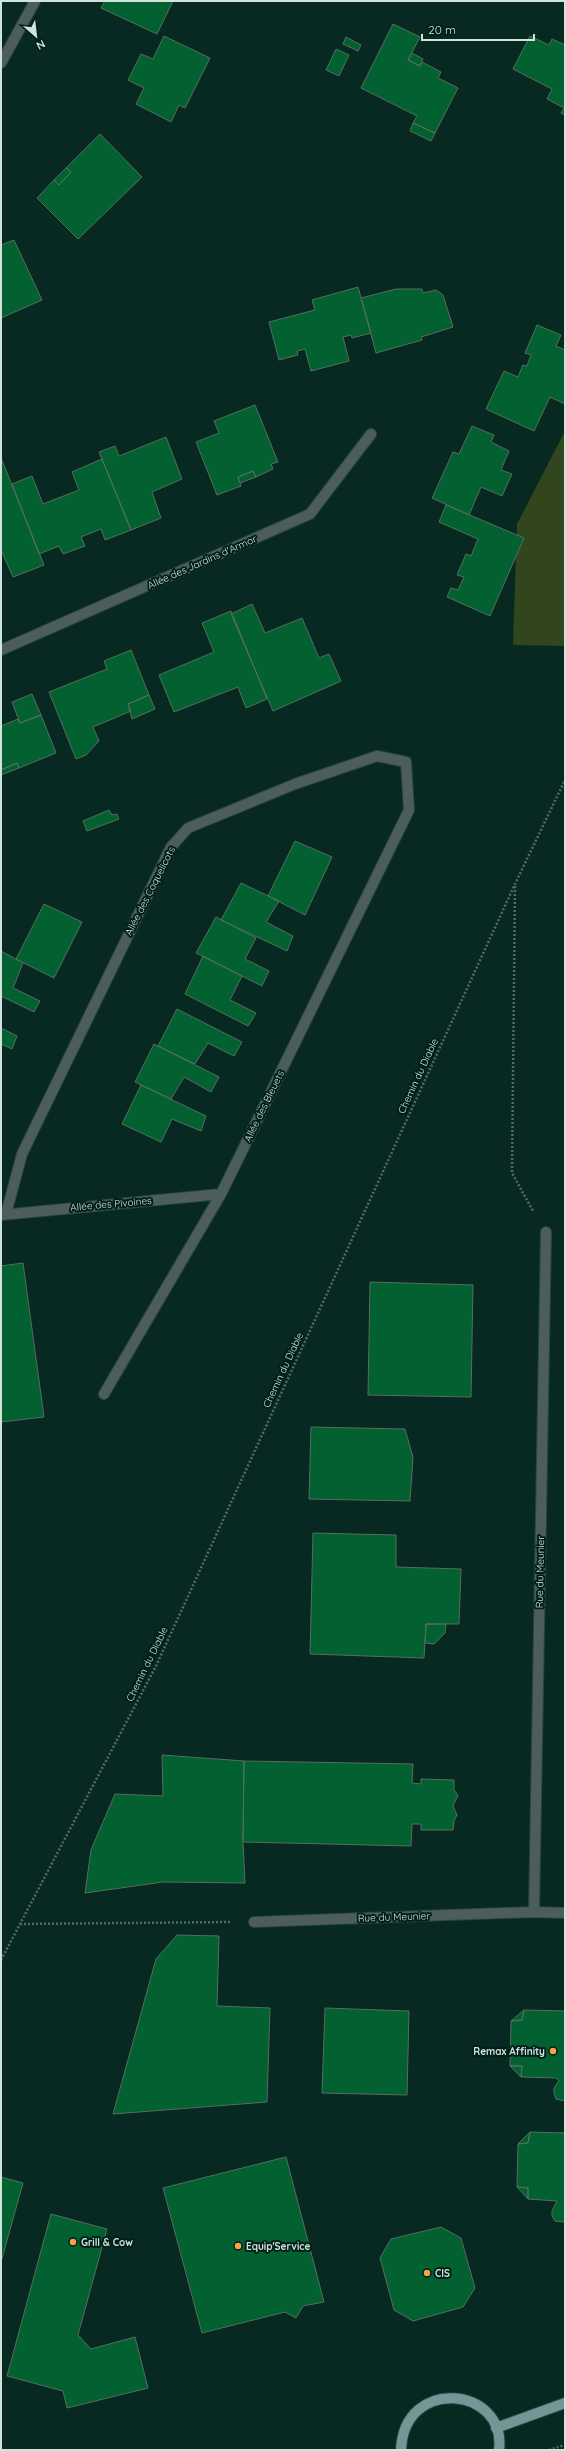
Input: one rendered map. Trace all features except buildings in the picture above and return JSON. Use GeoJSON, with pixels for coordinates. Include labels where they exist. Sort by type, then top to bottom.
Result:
{"type":"FeatureCollection","features":[{"type":"Feature","properties":{"kind":"main road"},"geometry":{"type":"LineString","coordinates":[[401,2450],[402,2437],[407,2422],[417,2410],[430,2401],[446,2397],[462,2398],[476,2404],[489,2415],[496,2428],[499,2450]]}},
{"type":"Feature","properties":{"kind":"main road"},"geometry":{"type":"LineString","coordinates":[[496,2428],[565,2402]]}},
{"type":"Feature","properties":{"kind":"street"},"geometry":{"type":"LineString","coordinates":[[1,64],[35,1]]}},
{"type":"Feature","properties":{"kind":"street","name":"Allée des Jardins d'Armor"},"geometry":{"type":"LineString","coordinates":[[1,650],[310,514],[371,434]]}},
{"type":"Feature","properties":{"kind":"street","name":"Allée des Coquelicots"},"geometry":{"type":"LineString","coordinates":[[3,1214],[22,1154],[171,847],[188,828],[295,784],[377,756],[406,762],[409,810]]}},
{"type":"Feature","properties":{"kind":"street","name":"Allée des Bleuets"},"geometry":{"type":"LineString","coordinates":[[104,1394],[221,1194],[409,810]]}},
{"type":"Feature","properties":{"kind":"street","name":"Allée des Pivoines"},"geometry":{"type":"LineString","coordinates":[[3,1214],[221,1194]]}},
{"type":"Feature","properties":{"kind":"street","name":"Rue du Meunier"},"geometry":{"type":"LineString","coordinates":[[534,1912],[546,1232]]}},
{"type":"Feature","properties":{"kind":"street","name":"Rue du Meunier"},"geometry":{"type":"LineString","coordinates":[[254,1922],[534,1912],[565,1913]]}},
{"type":"Feature","properties":{"kind":"path","name":"Chemin du Diable"},"geometry":{"type":"LineString","coordinates":[[1,1960],[156,1666],[515,884],[565,780]]}},
{"type":"Feature","properties":{"kind":"path"},"geometry":{"type":"LineString","coordinates":[[515,884],[512,1174],[546,1232]]}},
{"type":"Feature","properties":{"kind":"path"},"geometry":{"type":"LineString","coordinates":[[20,1924],[254,1922]]}},
{"type":"Feature","properties":{"kind":"path"},"geometry":{"type":"LineString","coordinates":[[550,2450],[565,2446]]}},
{"type":"Feature","properties":{"kind":"green space"},"geometry":{"type":"Polygon","coordinates":[[[565,431],[565,646],[513,645],[517,524],[565,431]]]}},
{"type":"Feature","properties":{"kind":"place","name":"Remax Affinity"},"geometry":{"type":"Point","coordinates":[553,2051]}},
{"type":"Feature","properties":{"kind":"place","name":"Grill & Cow"},"geometry":{"type":"Point","coordinates":[73,2242]}},
{"type":"Feature","properties":{"kind":"place","name":"Equip'Service"},"geometry":{"type":"Point","coordinates":[238,2246]}},
{"type":"Feature","properties":{"kind":"place","name":"CIS"},"geometry":{"type":"Point","coordinates":[427,2273]}}]}
